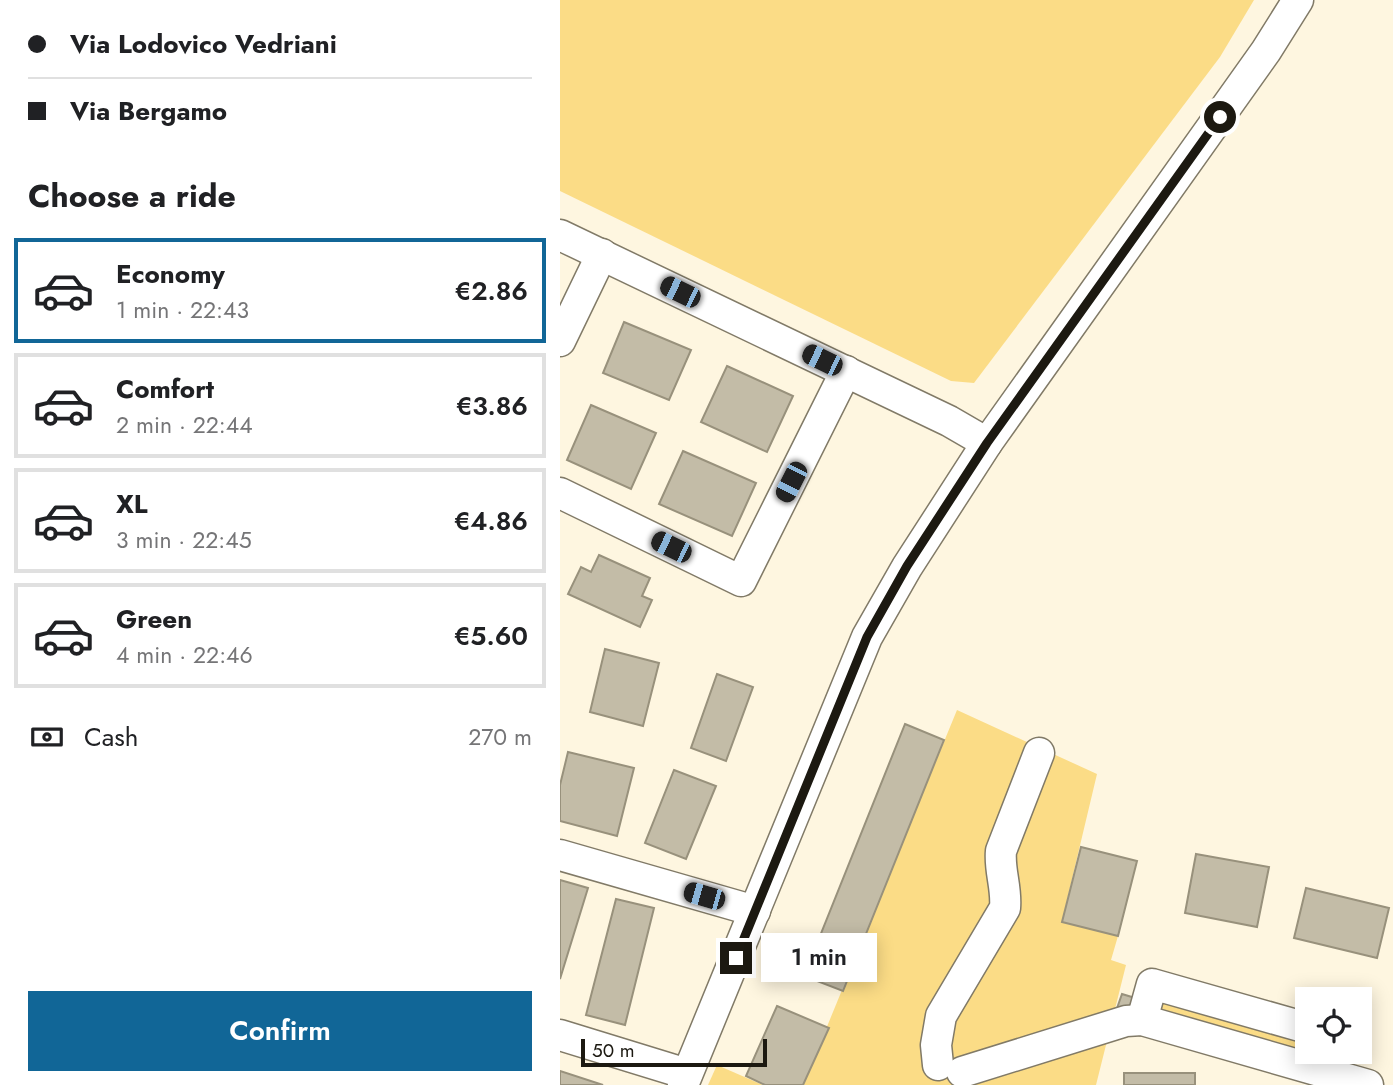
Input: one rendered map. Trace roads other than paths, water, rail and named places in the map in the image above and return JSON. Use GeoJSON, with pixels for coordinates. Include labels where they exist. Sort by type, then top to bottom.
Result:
{"type":"FeatureCollection","features":[{"type":"Feature","properties":{"kind":"street"},"geometry":{"type":"LineString","coordinates":[[560,1035],[685,1080],[867,637],[907,566],[987,443],[1266,51],[1298,0]]}},
{"type":"Feature","properties":{"kind":"street"},"geometry":{"type":"LineString","coordinates":[[560,235],[949,421],[987,443]]}},
{"type":"Feature","properties":{"kind":"street"},"geometry":{"type":"LineString","coordinates":[[560,341],[602,254]]}},
{"type":"Feature","properties":{"kind":"street"},"geometry":{"type":"LineString","coordinates":[[560,493],[741,581],[846,371]]}},
{"type":"Feature","properties":{"kind":"street"},"geometry":{"type":"LineString","coordinates":[[1039,753],[1000,851],[999,862],[1006,895],[1005,908],[941,1016],[936,1045],[948,1077],[1126,1021],[1142,1020],[1295,1054]]}},
{"type":"Feature","properties":{"kind":"street"},"geometry":{"type":"LineString","coordinates":[[560,855],[755,911]]}},
{"type":"Feature","properties":{"kind":"street"},"geometry":{"type":"LineString","coordinates":[[1142,1020],[1152,984],[1295,1025]]}},
{"type":"Feature","properties":{"kind":"street"},"geometry":{"type":"LineString","coordinates":[[1338,1064],[1368,1085]]}}]}
